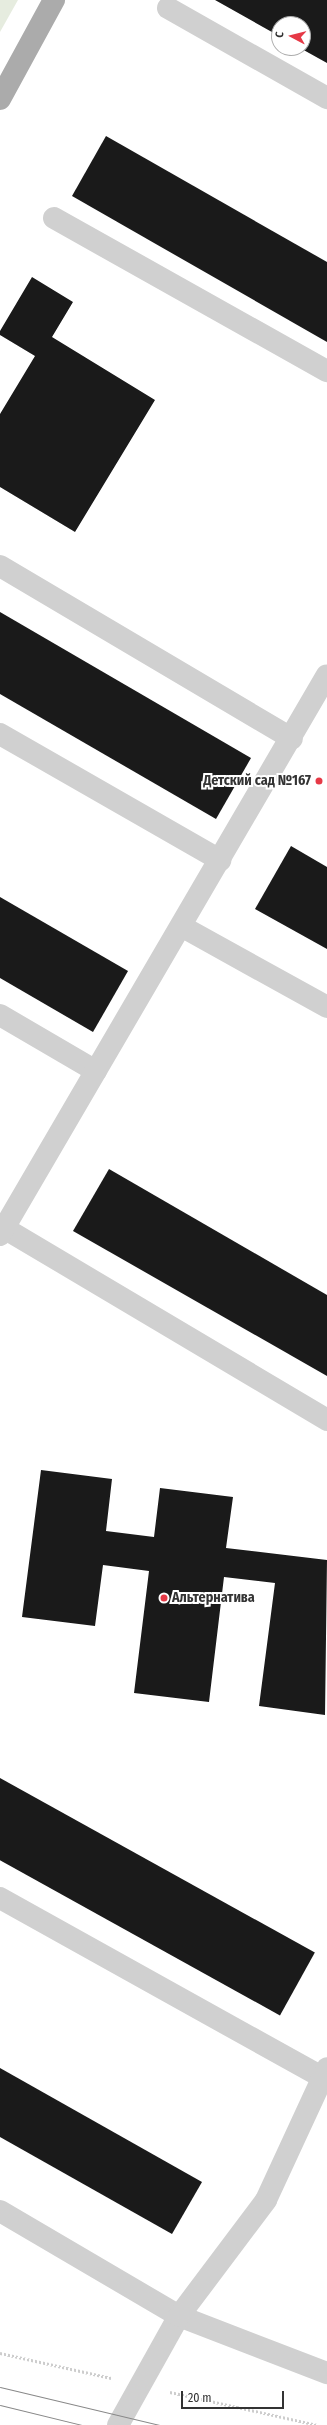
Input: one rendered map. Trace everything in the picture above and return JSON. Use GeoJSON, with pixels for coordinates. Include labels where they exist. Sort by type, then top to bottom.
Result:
{"type":"FeatureCollection","features":[{"type":"Feature","properties":{"kind":"main road"},"geometry":{"type":"LineString","coordinates":[[0,99],[54,0]]}},
{"type":"Feature","properties":{"kind":"lane"},"geometry":{"type":"LineString","coordinates":[[168,8],[327,98]]}},
{"type":"Feature","properties":{"kind":"lane"},"geometry":{"type":"LineString","coordinates":[[54,218],[327,371]]}},
{"type":"Feature","properties":{"kind":"lane"},"geometry":{"type":"LineString","coordinates":[[0,566],[292,739]]}},
{"type":"Feature","properties":{"kind":"lane"},"geometry":{"type":"LineString","coordinates":[[327,674],[292,739],[2,1231],[327,1420]]}},
{"type":"Feature","properties":{"kind":"lane"},"geometry":{"type":"LineString","coordinates":[[0,734],[220,860]]}},
{"type":"Feature","properties":{"kind":"lane"},"geometry":{"type":"LineString","coordinates":[[181,926],[327,1007]]}},
{"type":"Feature","properties":{"kind":"lane"},"geometry":{"type":"LineString","coordinates":[[0,1016],[96,1071]]}},
{"type":"Feature","properties":{"kind":"lane"},"geometry":{"type":"LineString","coordinates":[[0,1898],[325,2072],[266,2200],[179,2316],[118,2425]]}},
{"type":"Feature","properties":{"kind":"lane"},"geometry":{"type":"LineString","coordinates":[[0,2211],[179,2316],[327,2373]]}},
{"type":"Feature","properties":{"kind":"shaded area"},"geometry":{"type":"Polygon","coordinates":[[[0,0],[18,0],[0,32],[0,0]]]}},
{"type":"Feature","properties":{"kind":"building"},"geometry":{"type":"Polygon","coordinates":[[[215,0],[327,0],[327,63],[311,54],[311,16],[271,16],[271,32],[215,0]]]}},
{"type":"Feature","properties":{"kind":"building"},"geometry":{"type":"Polygon","coordinates":[[[106,136],[327,262],[327,342],[72,196],[106,136]]]}},
{"type":"Feature","properties":{"kind":"building"},"geometry":{"type":"Polygon","coordinates":[[[32,277],[73,302],[52,337],[155,400],[75,532],[0,487],[0,414],[35,356],[0,335],[0,331],[32,277]]]}},
{"type":"Feature","properties":{"kind":"building"},"geometry":{"type":"Polygon","coordinates":[[[0,612],[251,758],[216,819],[0,694],[0,612]]]}},
{"type":"Feature","properties":{"kind":"building"},"geometry":{"type":"Polygon","coordinates":[[[291,846],[327,867],[327,949],[255,909],[291,846]]]}},
{"type":"Feature","properties":{"kind":"building"},"geometry":{"type":"Polygon","coordinates":[[[0,897],[128,971],[93,1032],[0,978],[0,897]]]}},
{"type":"Feature","properties":{"kind":"building"},"geometry":{"type":"Polygon","coordinates":[[[109,1169],[327,1295],[327,1376],[73,1231],[109,1169]]]}},
{"type":"Feature","properties":{"kind":"building"},"geometry":{"type":"Polygon","coordinates":[[[41,1470],[112,1479],[106,1531],[154,1537],[160,1488],[233,1497],[226,1548],[327,1560],[325,1715],[259,1706],[275,1583],[224,1577],[209,1702],[134,1693],[149,1571],[103,1565],[95,1626],[22,1617],[41,1470]]]}},
{"type":"Feature","properties":{"kind":"building"},"geometry":{"type":"Polygon","coordinates":[[[0,1778],[315,1953],[280,2016],[0,1860],[0,1778]]]}},
{"type":"Feature","properties":{"kind":"building"},"geometry":{"type":"Polygon","coordinates":[[[0,2068],[202,2182],[172,2234],[0,2137],[0,2068]]]}},
{"type":"Feature","properties":{"kind":"tram line"},"geometry":{"type":"LineString","coordinates":[[0,2387],[160,2425]]}},
{"type":"Feature","properties":{"kind":"tram line"},"geometry":{"type":"LineString","coordinates":[[0,2405],[82,2425]]}},
{"type":"Feature","properties":{"kind":"place","name":"Детский сад №167"},"geometry":{"type":"Point","coordinates":[319,781]}},
{"type":"Feature","properties":{"kind":"place","name":"Альтернатива"},"geometry":{"type":"Point","coordinates":[164,1598]}}]}
